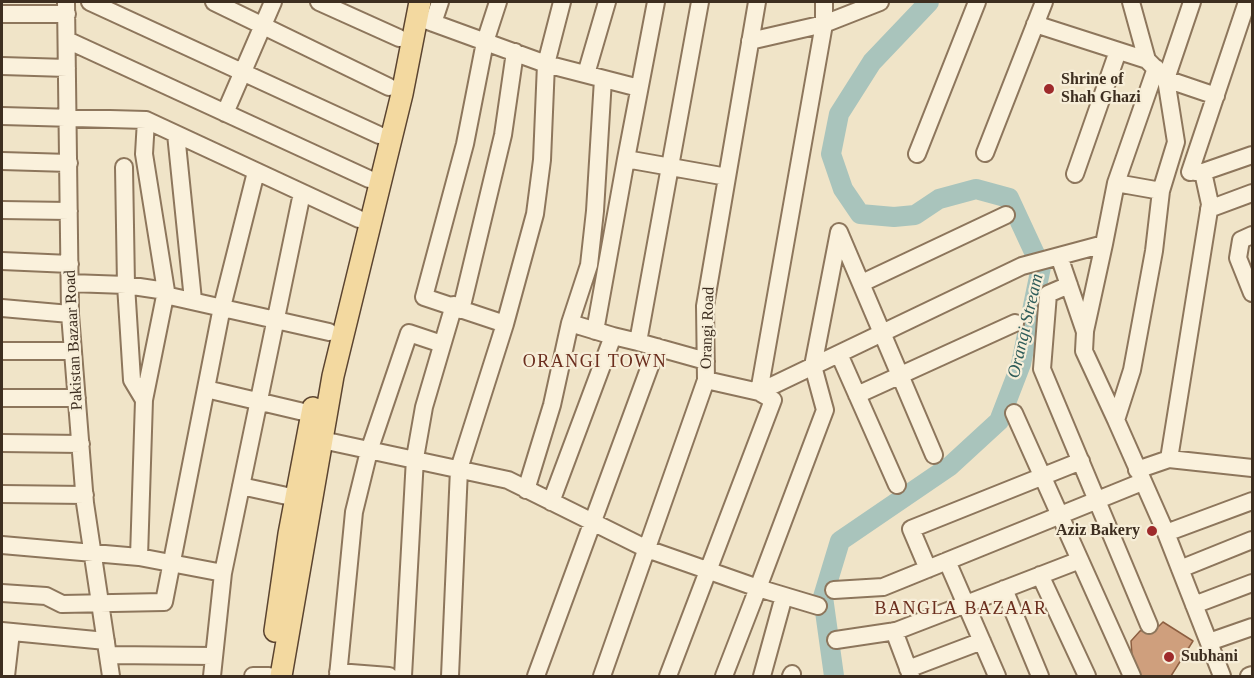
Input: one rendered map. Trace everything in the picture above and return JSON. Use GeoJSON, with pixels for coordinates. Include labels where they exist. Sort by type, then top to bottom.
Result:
{"type":"FeatureCollection","features":[{"type":"Feature","properties":{"kind":"main road"},"geometry":{"type":"LineString","coordinates":[[268,676],[296,498],[329,332],[369,179],[399,38],[419,11]]}},
{"type":"Feature","properties":{"kind":"main road"},"geometry":{"type":"LineString","coordinates":[[268,676],[322,440],[333,376],[402,94],[419,11]]}},
{"type":"Feature","properties":{"kind":"street"},"geometry":{"type":"LineString","coordinates":[[90,2],[379,135]]}},
{"type":"Feature","properties":{"kind":"street"},"geometry":{"type":"LineString","coordinates":[[214,2],[388,87]]}},
{"type":"Feature","properties":{"kind":"street"},"geometry":{"type":"LineString","coordinates":[[225,112],[273,2]]}},
{"type":"Feature","properties":{"kind":"street"},"geometry":{"type":"LineString","coordinates":[[319,2],[399,38]]}},
{"type":"Feature","properties":{"kind":"street"},"geometry":{"type":"LineString","coordinates":[[419,11],[440,2]]}},
{"type":"Feature","properties":{"kind":"street"},"geometry":{"type":"LineString","coordinates":[[498,2],[485,42],[465,144],[424,297],[505,324]]}},
{"type":"Feature","properties":{"kind":"street"},"geometry":{"type":"LineString","coordinates":[[450,676],[459,469],[505,324],[535,214],[542,160],[546,63],[562,2]]}},
{"type":"Feature","properties":{"kind":"street"},"geometry":{"type":"LineString","coordinates":[[586,74],[607,2]]}},
{"type":"Feature","properties":{"kind":"street"},"geometry":{"type":"LineString","coordinates":[[595,331],[656,2]]}},
{"type":"Feature","properties":{"kind":"street"},"geometry":{"type":"LineString","coordinates":[[638,342],[700,2]]}},
{"type":"Feature","properties":{"kind":"street","name":"Orangi Road"},"geometry":{"type":"LineString","coordinates":[[602,676],[705,380],[705,306],[750,41],[754,2]]}},
{"type":"Feature","properties":{"kind":"street"},"geometry":{"type":"LineString","coordinates":[[759,392],[824,24],[824,2]]}},
{"type":"Feature","properties":{"kind":"street"},"geometry":{"type":"LineString","coordinates":[[917,154],[977,2]]}},
{"type":"Feature","properties":{"kind":"street"},"geometry":{"type":"LineString","coordinates":[[985,153],[1044,2]]}},
{"type":"Feature","properties":{"kind":"street"},"geometry":{"type":"LineString","coordinates":[[1116,420],[1132,370],[1154,251],[1161,191],[1176,142],[1156,69],[1131,2]]}},
{"type":"Feature","properties":{"kind":"street"},"geometry":{"type":"LineString","coordinates":[[1192,2],[1156,69],[1116,183],[1085,332],[1084,351],[1166,533],[1222,676]]}},
{"type":"Feature","properties":{"kind":"street"},"geometry":{"type":"LineString","coordinates":[[1169,459],[1209,209],[1197,172],[1216,96],[1246,2]]}},
{"type":"Feature","properties":{"kind":"street"},"geometry":{"type":"LineString","coordinates":[[750,41],[824,24],[870,4]]}},
{"type":"Feature","properties":{"kind":"street"},"geometry":{"type":"LineString","coordinates":[[2,14],[67,8]]}},
{"type":"Feature","properties":{"kind":"street","name":"Pakistan Bazaar Road"},"geometry":{"type":"LineString","coordinates":[[67,8],[70,314],[85,495],[111,676]]}},
{"type":"Feature","properties":{"kind":"street"},"geometry":{"type":"LineString","coordinates":[[419,11],[485,42],[546,63],[639,88]]}},
{"type":"Feature","properties":{"kind":"street"},"geometry":{"type":"LineString","coordinates":[[1035,24],[1118,51],[1216,96]]}},
{"type":"Feature","properties":{"kind":"street"},"geometry":{"type":"LineString","coordinates":[[67,40],[369,179]]}},
{"type":"Feature","properties":{"kind":"street"},"geometry":{"type":"LineString","coordinates":[[1076,174],[1118,51]]}},
{"type":"Feature","properties":{"kind":"street"},"geometry":{"type":"LineString","coordinates":[[403,676],[415,458],[424,407],[442,344],[457,307],[503,135],[515,52]]}},
{"type":"Feature","properties":{"kind":"street"},"geometry":{"type":"LineString","coordinates":[[2,66],[67,68]]}},
{"type":"Feature","properties":{"kind":"street"},"geometry":{"type":"LineString","coordinates":[[526,489],[552,405],[570,323],[589,265],[603,79]]}},
{"type":"Feature","properties":{"kind":"street"},"geometry":{"type":"LineString","coordinates":[[2,116],[146,120],[359,219]]}},
{"type":"Feature","properties":{"kind":"street"},"geometry":{"type":"LineString","coordinates":[[139,557],[144,400],[166,293],[144,154],[146,120]]}},
{"type":"Feature","properties":{"kind":"street"},"geometry":{"type":"LineString","coordinates":[[176,135],[193,300]]}},
{"type":"Feature","properties":{"kind":"street"},"geometry":{"type":"LineString","coordinates":[[1167,171],[1197,172],[1252,155]]}},
{"type":"Feature","properties":{"kind":"street"},"geometry":{"type":"LineString","coordinates":[[626,159],[727,177]]}},
{"type":"Feature","properties":{"kind":"street"},"geometry":{"type":"LineString","coordinates":[[2,160],[69,163]]}},
{"type":"Feature","properties":{"kind":"street"},"geometry":{"type":"LineString","coordinates":[[124,167],[126,285],[132,380],[144,400]]}},
{"type":"Feature","properties":{"kind":"street"},"geometry":{"type":"LineString","coordinates":[[2,593],[46,596],[62,604],[164,602],[222,307],[256,172]]}},
{"type":"Feature","properties":{"kind":"street"},"geometry":{"type":"LineString","coordinates":[[1116,183],[1161,191]]}},
{"type":"Feature","properties":{"kind":"street"},"geometry":{"type":"LineString","coordinates":[[212,676],[223,573],[302,193]]}},
{"type":"Feature","properties":{"kind":"street"},"geometry":{"type":"LineString","coordinates":[[1209,209],[1252,193]]}},
{"type":"Feature","properties":{"kind":"street"},"geometry":{"type":"LineString","coordinates":[[2,210],[69,211]]}},
{"type":"Feature","properties":{"kind":"street"},"geometry":{"type":"LineString","coordinates":[[862,283],[1006,216]]}},
{"type":"Feature","properties":{"kind":"street"},"geometry":{"type":"LineString","coordinates":[[724,676],[825,410],[813,366],[839,232],[884,332],[934,455]]}},
{"type":"Feature","properties":{"kind":"street"},"geometry":{"type":"LineString","coordinates":[[1250,283],[1238,258],[1241,240],[1252,235]]}},
{"type":"Feature","properties":{"kind":"street"},"geometry":{"type":"LineString","coordinates":[[759,392],[1022,266],[1104,244]]}},
{"type":"Feature","properties":{"kind":"street"},"geometry":{"type":"LineString","coordinates":[[1059,256],[1085,332]]}},
{"type":"Feature","properties":{"kind":"street"},"geometry":{"type":"LineString","coordinates":[[2,261],[70,264]]}},
{"type":"Feature","properties":{"kind":"street"},"geometry":{"type":"LineString","coordinates":[[70,283],[126,285],[329,332]]}},
{"type":"Feature","properties":{"kind":"street"},"geometry":{"type":"LineString","coordinates":[[1069,285],[1048,294],[1042,369],[1149,625]]}},
{"type":"Feature","properties":{"kind":"street"},"geometry":{"type":"LineString","coordinates":[[2,308],[70,314]]}},
{"type":"Feature","properties":{"kind":"street"},"geometry":{"type":"LineString","coordinates":[[570,323],[706,362]]}},
{"type":"Feature","properties":{"kind":"street"},"geometry":{"type":"LineString","coordinates":[[857,395],[1015,323]]}},
{"type":"Feature","properties":{"kind":"street"},"geometry":{"type":"LineString","coordinates":[[389,676],[338,674],[354,512],[369,451],[410,333],[442,344]]}},
{"type":"Feature","properties":{"kind":"street"},"geometry":{"type":"LineString","coordinates":[[551,502],[613,336]]}},
{"type":"Feature","properties":{"kind":"street"},"geometry":{"type":"LineString","coordinates":[[536,676],[657,347]]}},
{"type":"Feature","properties":{"kind":"street"},"geometry":{"type":"LineString","coordinates":[[2,351],[73,351]]}},
{"type":"Feature","properties":{"kind":"street"},"geometry":{"type":"LineString","coordinates":[[839,354],[897,485]]}},
{"type":"Feature","properties":{"kind":"street"},"geometry":{"type":"LineString","coordinates":[[668,676],[773,400],[759,392],[705,380]]}},
{"type":"Feature","properties":{"kind":"street"},"geometry":{"type":"LineString","coordinates":[[206,389],[312,414]]}},
{"type":"Feature","properties":{"kind":"street"},"geometry":{"type":"LineString","coordinates":[[2,398],[77,398]]}},
{"type":"Feature","properties":{"kind":"street"},"geometry":{"type":"LineString","coordinates":[[1014,413],[1132,676]]}},
{"type":"Feature","properties":{"kind":"street"},"geometry":{"type":"LineString","coordinates":[[322,440],[369,451],[415,458],[508,480],[647,549],[758,588],[818,606]]}},
{"type":"Feature","properties":{"kind":"street"},"geometry":{"type":"LineString","coordinates":[[2,444],[81,444]]}},
{"type":"Feature","properties":{"kind":"street"},"geometry":{"type":"LineString","coordinates":[[834,590],[883,587],[1098,500],[1169,459],[1252,468]]}},
{"type":"Feature","properties":{"kind":"street"},"geometry":{"type":"LineString","coordinates":[[928,569],[911,529],[1081,461]]}},
{"type":"Feature","properties":{"kind":"street"},"geometry":{"type":"LineString","coordinates":[[242,486],[296,498]]}},
{"type":"Feature","properties":{"kind":"street"},"geometry":{"type":"LineString","coordinates":[[2,494],[85,495]]}},
{"type":"Feature","properties":{"kind":"street"},"geometry":{"type":"LineString","coordinates":[[1166,533],[1252,501]]}},
{"type":"Feature","properties":{"kind":"street"},"geometry":{"type":"LineString","coordinates":[[1180,569],[1252,540]]}},
{"type":"Feature","properties":{"kind":"street"},"geometry":{"type":"LineString","coordinates":[[2,544],[139,557],[223,573]]}},
{"type":"Feature","properties":{"kind":"street"},"geometry":{"type":"LineString","coordinates":[[836,640],[894,631],[1080,560]]}},
{"type":"Feature","properties":{"kind":"street"},"geometry":{"type":"LineString","coordinates":[[947,561],[995,676]]}},
{"type":"Feature","properties":{"kind":"street"},"geometry":{"type":"LineString","coordinates":[[1040,575],[1087,676]]}},
{"type":"Feature","properties":{"kind":"street"},"geometry":{"type":"LineString","coordinates":[[1194,604],[1252,583]]}},
{"type":"Feature","properties":{"kind":"street"},"geometry":{"type":"LineString","coordinates":[[1004,589],[1040,676]]}},
{"type":"Feature","properties":{"kind":"street"},"geometry":{"type":"LineString","coordinates":[[762,676],[784,596]]}},
{"type":"Feature","properties":{"kind":"street"},"geometry":{"type":"LineString","coordinates":[[1209,642],[1252,627]]}},
{"type":"Feature","properties":{"kind":"street"},"geometry":{"type":"LineString","coordinates":[[894,631],[910,673],[982,641]]}},
{"type":"Feature","properties":{"kind":"street"},"geometry":{"type":"LineString","coordinates":[[5,671],[6,632],[107,648],[214,656]]}},
{"type":"Feature","properties":{"kind":"building"},"geometry":{"type":"Polygon","coordinates":[[[1163,622],[1193,641],[1171,676],[1142,676],[1133,670],[1131,641],[1140,631],[1159,626],[1163,622]]]}},
{"type":"Feature","properties":{"kind":"waterway","name":"Orangi Stream"},"geometry":{"type":"LineString","coordinates":[[834,676],[823,597],[840,541],[950,466],[999,421],[1021,364],[1041,267],[1009,198],[976,189],[939,199],[915,215],[894,217],[860,214],[843,189],[831,154],[839,114],[872,62],[929,2]]}},
{"type":"Feature","properties":{"kind":"place","name":"Shrine of Shah Ghazi"},"geometry":{"type":"Point","coordinates":[1049,89]}},
{"type":"Feature","properties":{"kind":"place","name":"Aziz Bakery"},"geometry":{"type":"Point","coordinates":[1152,531]}},
{"type":"Feature","properties":{"kind":"place","name":"Subhani"},"geometry":{"type":"Point","coordinates":[1169,657]}},
{"type":"Feature","properties":{"kind":"district","name":"ORANGI TOWN"},"geometry":{"type":"Point","coordinates":[595,362]}},
{"type":"Feature","properties":{"kind":"district","name":"BANGLA BAZAAR"},"geometry":{"type":"Point","coordinates":[961,609]}}]}
